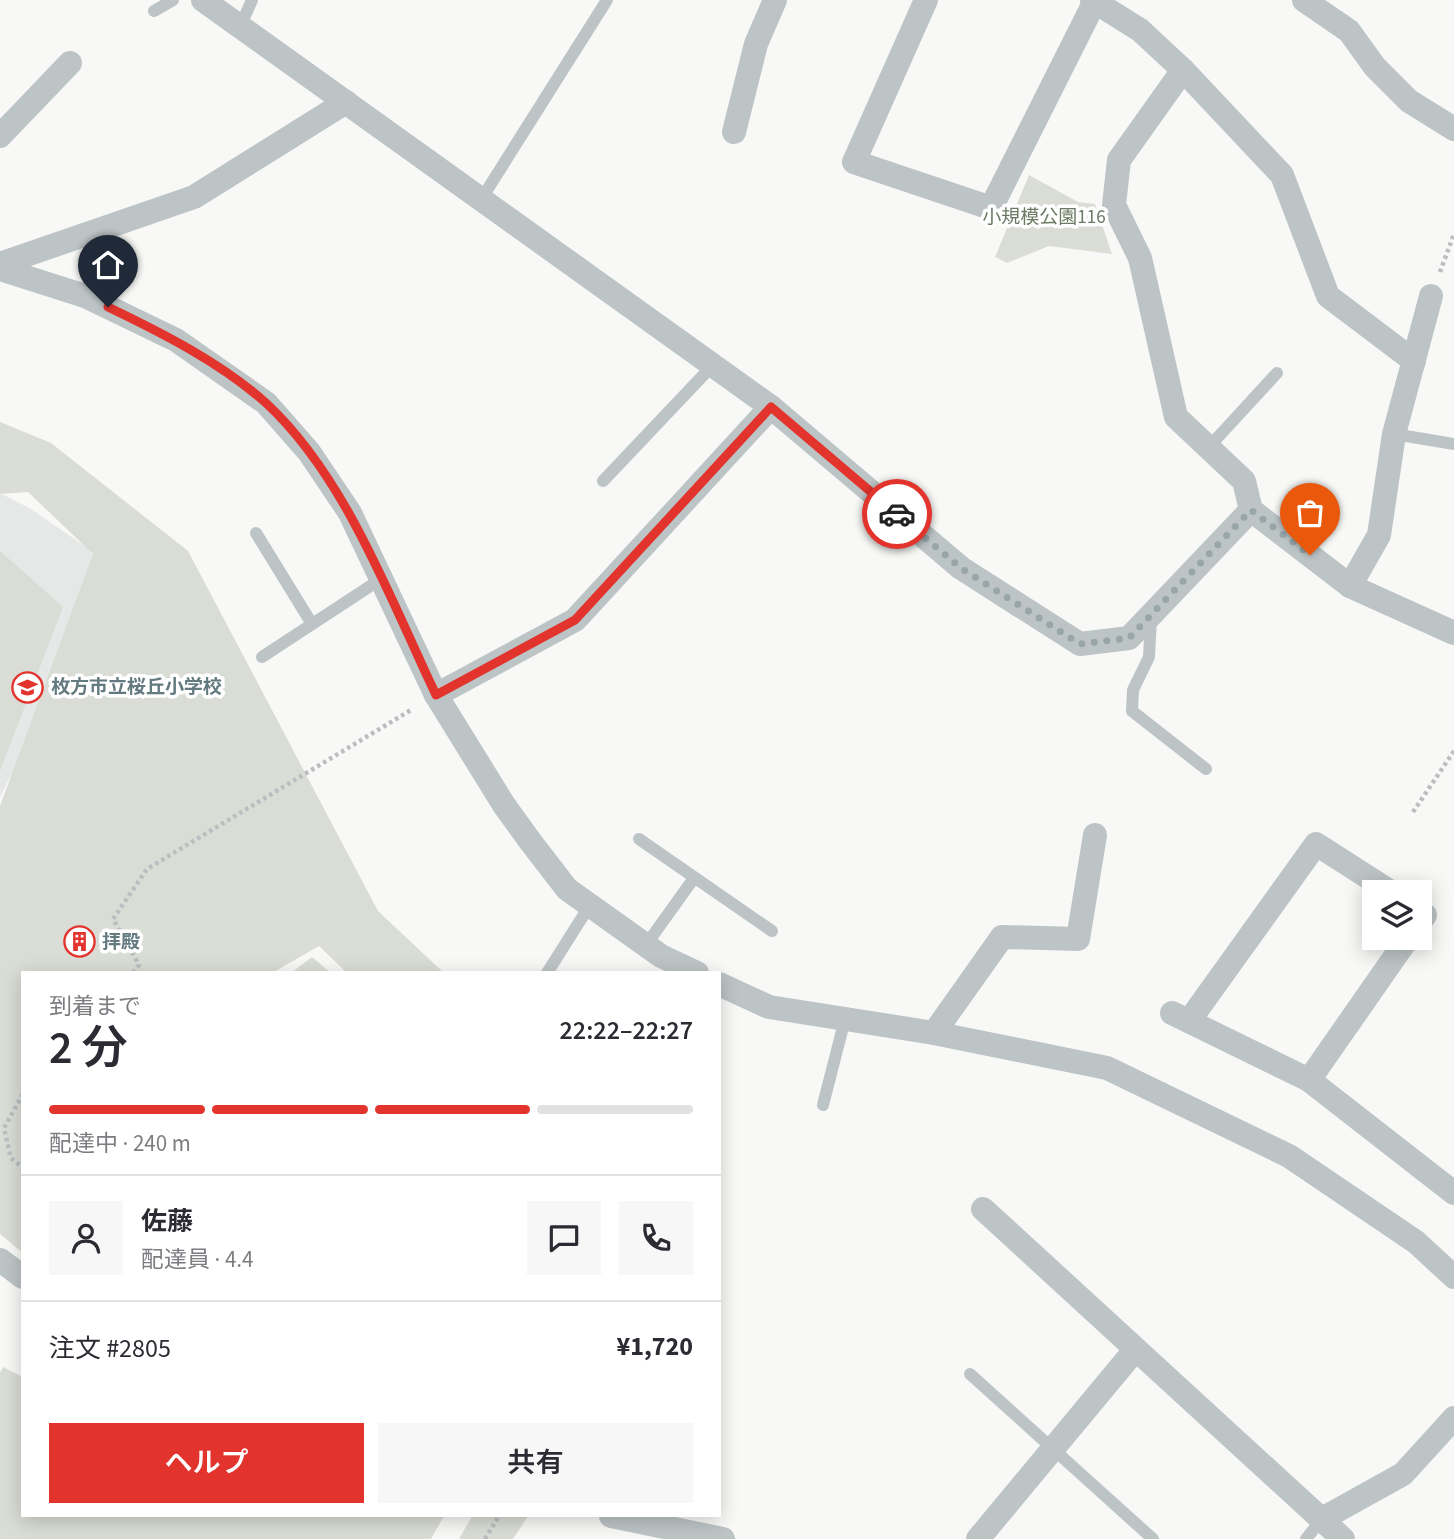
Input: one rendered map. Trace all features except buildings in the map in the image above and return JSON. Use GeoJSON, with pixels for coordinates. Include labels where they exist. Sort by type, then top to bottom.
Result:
{"type":"FeatureCollection","features":[{"type":"Feature","properties":{"kind":"street"},"geometry":{"type":"LineString","coordinates":[[203,0],[771,407],[961,568],[1080,644],[1129,638],[1251,510]]}},
{"type":"Feature","properties":{"kind":"street"},"geometry":{"type":"LineString","coordinates":[[734,132],[756,44],[775,0]]}},
{"type":"Feature","properties":{"kind":"street"},"geometry":{"type":"LineString","coordinates":[[926,0],[855,162],[991,208],[1093,1],[1140,30],[1183,70],[1282,175],[1328,296],[1414,361]]}},
{"type":"Feature","properties":{"kind":"street"},"geometry":{"type":"LineString","coordinates":[[1304,0],[1349,31],[1375,67],[1409,101],[1454,129]]}},
{"type":"Feature","properties":{"kind":"street"},"geometry":{"type":"LineString","coordinates":[[0,136],[70,64]]}},
{"type":"Feature","properties":{"kind":"street"},"geometry":{"type":"LineString","coordinates":[[1183,70],[1119,160],[1114,205],[1140,258],[1176,417],[1244,481],[1251,510],[1350,586],[1454,633]]}},
{"type":"Feature","properties":{"kind":"street"},"geometry":{"type":"LineString","coordinates":[[2,271],[194,197],[346,102]]}},
{"type":"Feature","properties":{"kind":"street"},"geometry":{"type":"LineString","coordinates":[[2,271],[85,296],[176,340],[266,404],[309,452],[350,513],[436,695],[504,805],[567,889],[661,956],[691,971]]}},
{"type":"Feature","properties":{"kind":"street"},"geometry":{"type":"LineString","coordinates":[[1350,586],[1379,535],[1394,434],[1431,296]]}},
{"type":"Feature","properties":{"kind":"street"},"geometry":{"type":"LineString","coordinates":[[436,695],[575,620],[771,407]]}},
{"type":"Feature","properties":{"kind":"street"},"geometry":{"type":"LineString","coordinates":[[934,1033],[1002,937],[1079,939],[1095,835]]}},
{"type":"Feature","properties":{"kind":"street"},"geometry":{"type":"LineString","coordinates":[[1372,880],[1316,844],[1180,1017],[1309,1080],[1454,1192]]}},
{"type":"Feature","properties":{"kind":"street"},"geometry":{"type":"LineString","coordinates":[[1309,1080],[1400,950]]}},
{"type":"Feature","properties":{"kind":"street"},"geometry":{"type":"LineString","coordinates":[[721,985],[769,1007],[934,1033],[1107,1068],[1289,1156],[1450,1265]]}},
{"type":"Feature","properties":{"kind":"street"},"geometry":{"type":"LineString","coordinates":[[983,1209],[1343,1539]]}},
{"type":"Feature","properties":{"kind":"street"},"geometry":{"type":"LineString","coordinates":[[0,1261],[21,1276]]}},
{"type":"Feature","properties":{"kind":"street"},"geometry":{"type":"LineString","coordinates":[[978,1539],[1135,1350]]}},
{"type":"Feature","properties":{"kind":"street"},"geometry":{"type":"LineString","coordinates":[[1322,1519],[1403,1474],[1454,1418]]}},
{"type":"Feature","properties":{"kind":"street"},"geometry":{"type":"LineString","coordinates":[[616,1517],[723,1539]]}},
{"type":"Feature","properties":{"kind":"lane"},"geometry":{"type":"LineString","coordinates":[[154,11],[173,0]]}},
{"type":"Feature","properties":{"kind":"lane"},"geometry":{"type":"LineString","coordinates":[[240,27],[252,0]]}},
{"type":"Feature","properties":{"kind":"lane"},"geometry":{"type":"LineString","coordinates":[[482,198],[607,0]]}},
{"type":"Feature","properties":{"kind":"lane"},"geometry":{"type":"LineString","coordinates":[[603,481],[713,365]]}},
{"type":"Feature","properties":{"kind":"lane"},"geometry":{"type":"LineString","coordinates":[[1208,448],[1277,373]]}},
{"type":"Feature","properties":{"kind":"lane"},"geometry":{"type":"LineString","coordinates":[[1394,434],[1454,444]]}},
{"type":"Feature","properties":{"kind":"lane"},"geometry":{"type":"LineString","coordinates":[[256,533],[312,624]]}},
{"type":"Feature","properties":{"kind":"lane"},"geometry":{"type":"LineString","coordinates":[[262,657],[381,579]]}},
{"type":"Feature","properties":{"kind":"lane"},"geometry":{"type":"LineString","coordinates":[[1151,616],[1149,657],[1133,690],[1132,711],[1206,769]]}},
{"type":"Feature","properties":{"kind":"lane"},"geometry":{"type":"LineString","coordinates":[[639,839],[772,931]]}},
{"type":"Feature","properties":{"kind":"lane"},"geometry":{"type":"LineString","coordinates":[[646,945],[694,877]]}},
{"type":"Feature","properties":{"kind":"lane"},"geometry":{"type":"LineString","coordinates":[[548,971],[590,905]]}},
{"type":"Feature","properties":{"kind":"lane"},"geometry":{"type":"LineString","coordinates":[[823,1105],[845,1019]]}},
{"type":"Feature","properties":{"kind":"lane"},"geometry":{"type":"LineString","coordinates":[[970,1374],[1153,1539]]}},
{"type":"Feature","properties":{"kind":"lane"},"geometry":{"type":"LineString","coordinates":[[1306,1539],[1322,1519]]}},
{"type":"Feature","properties":{"kind":"path"},"geometry":{"type":"LineString","coordinates":[[1431,296],[1454,234]]}},
{"type":"Feature","properties":{"kind":"path"},"geometry":{"type":"LineString","coordinates":[[134,971],[139,965],[113,919],[147,869],[436,695]]}},
{"type":"Feature","properties":{"kind":"path"},"geometry":{"type":"LineString","coordinates":[[1413,812],[1454,751]]}},
{"type":"Feature","properties":{"kind":"path"},"geometry":{"type":"LineString","coordinates":[[21,1098],[4,1128],[11,1158],[21,1166]]}},
{"type":"Feature","properties":{"kind":"path"},"geometry":{"type":"LineString","coordinates":[[485,1539],[498,1517]]}},
{"type":"Feature","properties":{"kind":"shaded area","name":"枚方市立桜丘小学校"},"geometry":{"type":"Polygon","coordinates":[[[0,493],[31,509],[86,547],[111,577],[0,797],[0,493]]]}},
{"type":"Feature","properties":{"kind":"green space","name":"小規模公園116"},"geometry":{"type":"Polygon","coordinates":[[[1029,175],[1078,202],[1095,204],[1112,254],[1049,246],[1007,263],[995,257],[1029,175]]]}},
{"type":"Feature","properties":{"kind":"green space"},"geometry":{"type":"Polygon","coordinates":[[[0,422],[51,443],[188,551],[378,911],[442,971],[345,971],[319,946],[275,971],[21,971],[21,1251],[0,1234],[0,806],[93,554],[28,492],[0,494],[0,422]]]}},
{"type":"Feature","properties":{"kind":"green space"},"geometry":{"type":"Polygon","coordinates":[[[0,551],[63,607],[0,771],[0,551]]]}},
{"type":"Feature","properties":{"kind":"green space"},"geometry":{"type":"Polygon","coordinates":[[[312,957],[329,971],[294,971],[312,957]]]}},
{"type":"Feature","properties":{"kind":"green space"},"geometry":{"type":"Polygon","coordinates":[[[3,1367],[21,1376],[21,1517],[443,1517],[431,1539],[0,1539],[0,1373],[3,1367]]]}},
{"type":"Feature","properties":{"kind":"green space"},"geometry":{"type":"Polygon","coordinates":[[[471,1517],[527,1517],[513,1539],[459,1539],[471,1517]]]}},
{"type":"Feature","properties":{"kind":"way so far"},"geometry":{"type":"LineString","coordinates":[[897,514],[961,568],[1080,644],[1129,638],[1251,510],[1310,555]]}},
{"type":"Feature","properties":{"kind":"place","name":"枚方市立桜丘小学校"},"geometry":{"type":"Point","coordinates":[28,687]}},
{"type":"Feature","properties":{"kind":"place","name":"拝殿"},"geometry":{"type":"Point","coordinates":[79,942]}},
{"type":"Feature","properties":{"kind":"route"},"geometry":{"type":"LineString","coordinates":[[108,307],[176,340],[216,367],[266,404],[309,452],[350,513],[436,695],[575,620],[771,407],[897,514]]}}]}
